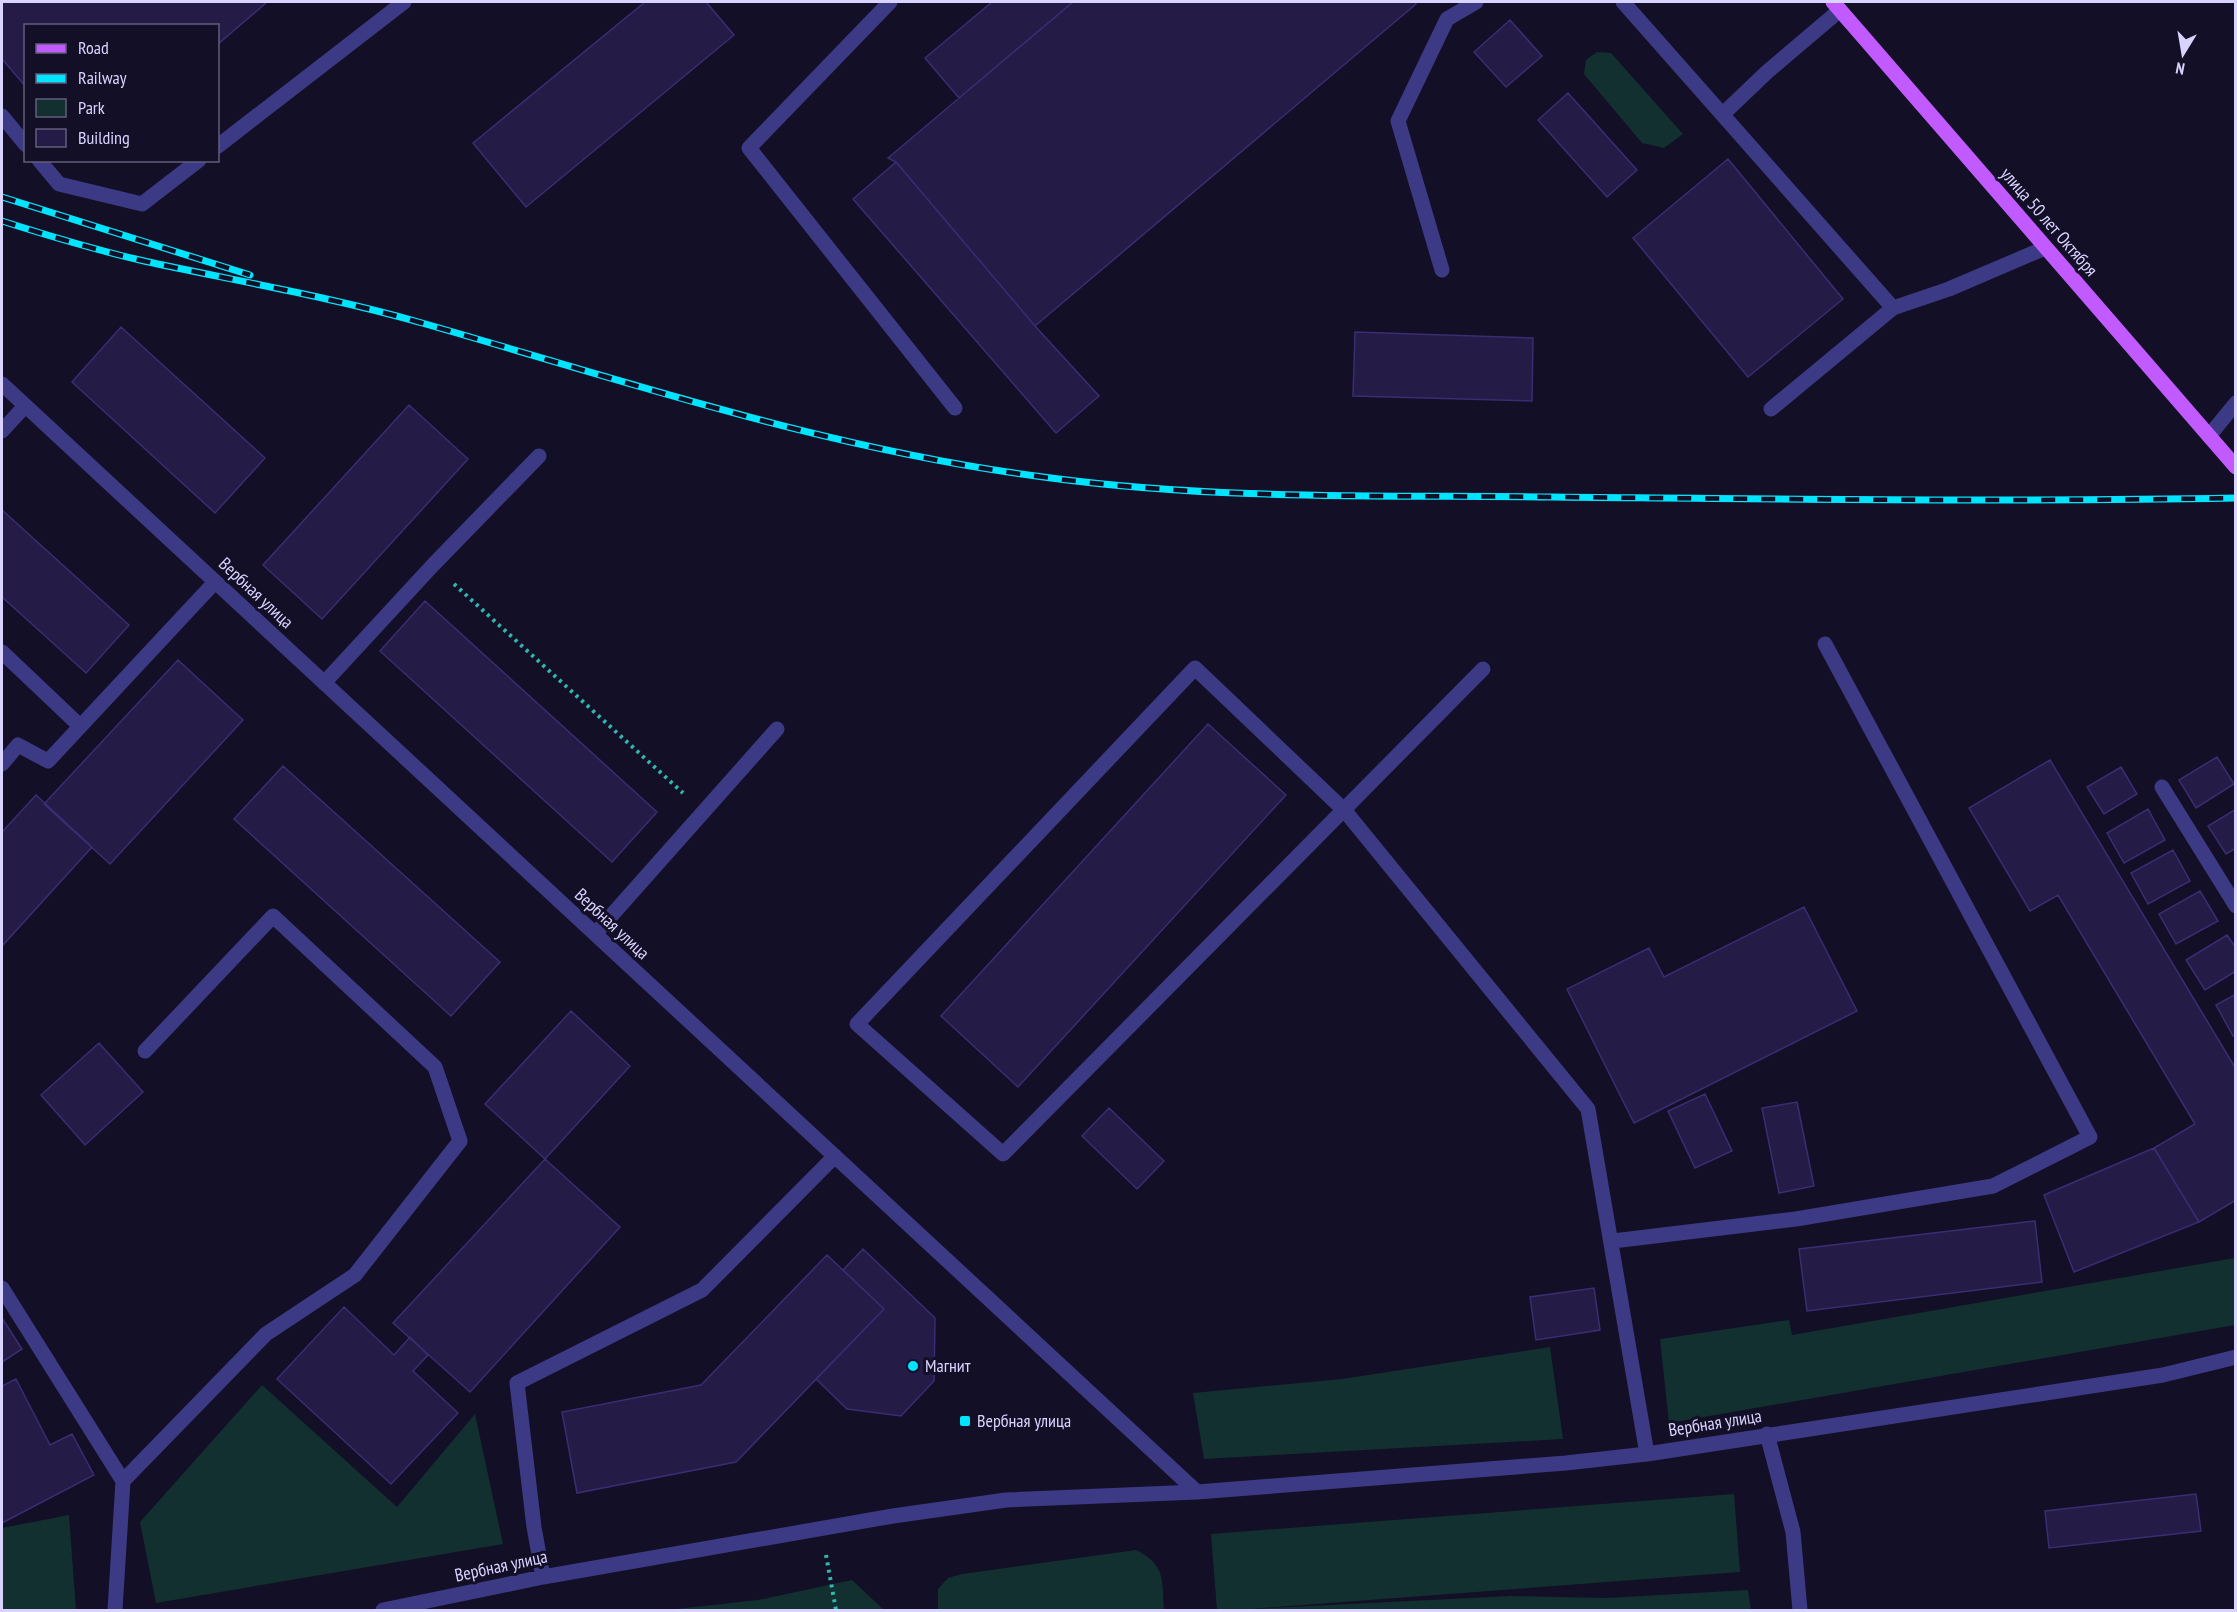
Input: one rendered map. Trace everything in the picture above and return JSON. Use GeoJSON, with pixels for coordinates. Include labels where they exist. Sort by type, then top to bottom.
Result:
{"type":"FeatureCollection","features":[{"type":"Feature","properties":{"kind":"main road","name":"улица 50 лет Октября"},"geometry":{"type":"LineString","coordinates":[[1837,6],[2235,468]]}},
{"type":"Feature","properties":{"kind":"street"},"geometry":{"type":"LineString","coordinates":[[219,145],[404,2]]}},
{"type":"Feature","properties":{"kind":"street"},"geometry":{"type":"LineString","coordinates":[[890,2],[749,148],[955,408]]}},
{"type":"Feature","properties":{"kind":"street"},"geometry":{"type":"LineString","coordinates":[[1442,270],[1398,121],[1447,19],[1476,2]]}},
{"type":"Feature","properties":{"kind":"street"},"geometry":{"type":"LineString","coordinates":[[1623,2],[1893,308]]}},
{"type":"Feature","properties":{"kind":"street"},"geometry":{"type":"LineString","coordinates":[[1724,114],[1837,6]]}},
{"type":"Feature","properties":{"kind":"street"},"geometry":{"type":"LineString","coordinates":[[2,116],[24,143]]}},
{"type":"Feature","properties":{"kind":"street"},"geometry":{"type":"LineString","coordinates":[[41,162],[58,184],[142,204],[196,162]]}},
{"type":"Feature","properties":{"kind":"street"},"geometry":{"type":"LineString","coordinates":[[1771,409],[1893,308],[1949,289],[2045,248]]}},
{"type":"Feature","properties":{"kind":"street","name":"Вербная улица"},"geometry":{"type":"LineString","coordinates":[[2,384],[1197,1492]]}},
{"type":"Feature","properties":{"kind":"street"},"geometry":{"type":"LineString","coordinates":[[2209,436],[2235,404]]}},
{"type":"Feature","properties":{"kind":"street"},"geometry":{"type":"LineString","coordinates":[[2,431],[25,406]]}},
{"type":"Feature","properties":{"kind":"street"},"geometry":{"type":"LineString","coordinates":[[324,683],[433,565],[539,456]]}},
{"type":"Feature","properties":{"kind":"street"},"geometry":{"type":"LineString","coordinates":[[2,764],[18,745],[48,761],[215,582]]}},
{"type":"Feature","properties":{"kind":"street"},"geometry":{"type":"LineString","coordinates":[[1613,1241],[1796,1219],[1993,1186],[2090,1137],[1825,644]]}},
{"type":"Feature","properties":{"kind":"street"},"geometry":{"type":"LineString","coordinates":[[2,652],[80,726]]}},
{"type":"Feature","properties":{"kind":"street"},"geometry":{"type":"LineString","coordinates":[[1483,669],[1345,811],[1003,1154],[857,1024],[1195,668],[1345,811],[1588,1109],[1613,1241],[1647,1454]]}},
{"type":"Feature","properties":{"kind":"street"},"geometry":{"type":"LineString","coordinates":[[595,934],[777,729]]}},
{"type":"Feature","properties":{"kind":"street"},"geometry":{"type":"LineString","coordinates":[[2162,787],[2235,906]]}},
{"type":"Feature","properties":{"kind":"street"},"geometry":{"type":"LineString","coordinates":[[123,1481],[266,1334],[355,1275],[460,1141],[435,1067],[273,916],[145,1051]]}},
{"type":"Feature","properties":{"kind":"street"},"geometry":{"type":"LineString","coordinates":[[543,1577],[534,1527],[517,1383],[702,1290],[835,1156]]}},
{"type":"Feature","properties":{"kind":"street"},"geometry":{"type":"LineString","coordinates":[[2,1288],[123,1481],[116,1611]]}},
{"type":"Feature","properties":{"kind":"street","name":"Вербная улица"},"geometry":{"type":"LineString","coordinates":[[383,1611],[543,1577],[892,1516],[1006,1500],[1197,1492],[1566,1463],[1647,1454],[2163,1375],[2235,1357]]}},
{"type":"Feature","properties":{"kind":"street"},"geometry":{"type":"LineString","coordinates":[[1767,1434],[1793,1532],[1800,1611]]}},
{"type":"Feature","properties":{"kind":"path"},"geometry":{"type":"LineString","coordinates":[[433,565],[704,811]]}},
{"type":"Feature","properties":{"kind":"path"},"geometry":{"type":"LineString","coordinates":[[825,1552],[836,1611]]}},
{"type":"Feature","properties":{"kind":"green space"},"geometry":{"type":"Polygon","coordinates":[[[1597,52],[1611,53],[1683,134],[1664,148],[1642,143],[1584,74],[1586,60],[1597,52]]]}},
{"type":"Feature","properties":{"kind":"green space"},"geometry":{"type":"Polygon","coordinates":[[[2235,1258],[2235,1325],[1669,1423],[1660,1339],[1789,1320],[1792,1335],[2235,1258]]]}},
{"type":"Feature","properties":{"kind":"green space"},"geometry":{"type":"Polygon","coordinates":[[[1550,1347],[1563,1439],[1204,1459],[1193,1393],[1342,1379],[1550,1347]]]}},
{"type":"Feature","properties":{"kind":"green space"},"geometry":{"type":"Polygon","coordinates":[[[262,1385],[397,1507],[475,1414],[503,1544],[156,1603],[140,1522],[262,1385]]]}},
{"type":"Feature","properties":{"kind":"green space"},"geometry":{"type":"Polygon","coordinates":[[[1734,1494],[1740,1572],[1250,1609],[1510,1596],[1606,1598],[1748,1590],[1751,1610],[1217,1610],[1211,1534],[1734,1494]]]}},
{"type":"Feature","properties":{"kind":"green space"},"geometry":{"type":"Polygon","coordinates":[[[69,1515],[76,1610],[2,1610],[2,1528],[69,1515]]]}},
{"type":"Feature","properties":{"kind":"green space"},"geometry":{"type":"Polygon","coordinates":[[[1136,1550],[1153,1561],[1158,1568],[1162,1582],[1164,1610],[938,1610],[938,1589],[948,1578],[962,1574],[1136,1550]]]}},
{"type":"Feature","properties":{"kind":"green space"},"geometry":{"type":"Polygon","coordinates":[[[852,1580],[884,1610],[667,1610],[758,1600],[852,1580]]]}},
{"type":"Feature","properties":{"kind":"building"},"geometry":{"type":"Polygon","coordinates":[[[2,2],[267,2],[219,43],[219,24],[24,24],[24,85],[2,59],[2,2]]]}},
{"type":"Feature","properties":{"kind":"building"},"geometry":{"type":"Polygon","coordinates":[[[645,2],[706,2],[734,35],[526,207],[473,143],[645,2]]]}},
{"type":"Feature","properties":{"kind":"building"},"geometry":{"type":"Polygon","coordinates":[[[992,2],[1073,2],[959,98],[925,58],[992,2]]]}},
{"type":"Feature","properties":{"kind":"building"},"geometry":{"type":"Polygon","coordinates":[[[1073,2],[1414,2],[1416,4],[1035,326],[896,162],[888,158],[1073,2]]]}},
{"type":"Feature","properties":{"kind":"building"},"geometry":{"type":"Polygon","coordinates":[[[1510,20],[1542,56],[1506,87],[1474,52],[1510,20]]]}},
{"type":"Feature","properties":{"kind":"building"},"geometry":{"type":"Polygon","coordinates":[[[1568,93],[1637,170],[1607,197],[1538,120],[1568,93]]]}},
{"type":"Feature","properties":{"kind":"building"},"geometry":{"type":"Polygon","coordinates":[[[1728,159],[1843,299],[1748,377],[1633,238],[1728,159]]]}},
{"type":"Feature","properties":{"kind":"building"},"geometry":{"type":"Polygon","coordinates":[[[896,162],[1035,326],[1099,396],[1056,433],[853,199],[896,162]]]}},
{"type":"Feature","properties":{"kind":"building"},"geometry":{"type":"Polygon","coordinates":[[[121,327],[265,458],[215,513],[72,382],[121,327]]]}},
{"type":"Feature","properties":{"kind":"building"},"geometry":{"type":"Polygon","coordinates":[[[1355,332],[1533,338],[1532,401],[1353,396],[1355,332]]]}},
{"type":"Feature","properties":{"kind":"building"},"geometry":{"type":"Polygon","coordinates":[[[409,405],[468,459],[322,619],[263,565],[409,405]]]}},
{"type":"Feature","properties":{"kind":"building"},"geometry":{"type":"Polygon","coordinates":[[[2,510],[129,625],[86,673],[2,597],[2,510]]]}},
{"type":"Feature","properties":{"kind":"building"},"geometry":{"type":"Polygon","coordinates":[[[425,601],[657,812],[612,862],[380,651],[425,601]]]}},
{"type":"Feature","properties":{"kind":"building"},"geometry":{"type":"Polygon","coordinates":[[[178,660],[243,720],[110,864],[44,804],[178,660]]]}},
{"type":"Feature","properties":{"kind":"building"},"geometry":{"type":"Polygon","coordinates":[[[1208,724],[1286,795],[1018,1087],[941,1016],[1208,724]]]}},
{"type":"Feature","properties":{"kind":"building"},"geometry":{"type":"Polygon","coordinates":[[[2217,757],[2234,784],[2196,808],[2179,780],[2217,757]]]}},
{"type":"Feature","properties":{"kind":"building"},"geometry":{"type":"Polygon","coordinates":[[[2050,760],[2236,1069],[2236,1200],[2199,1222],[2154,1148],[2195,1124],[2058,895],[2030,911],[1969,808],[2050,760]]]}},
{"type":"Feature","properties":{"kind":"building"},"geometry":{"type":"Polygon","coordinates":[[[283,766],[500,962],[451,1016],[234,819],[283,766]]]}},
{"type":"Feature","properties":{"kind":"building"},"geometry":{"type":"Polygon","coordinates":[[[2121,767],[2137,794],[2104,814],[2087,787],[2121,767]]]}},
{"type":"Feature","properties":{"kind":"building"},"geometry":{"type":"Polygon","coordinates":[[[36,795],[92,847],[2,946],[2,832],[36,795]]]}},
{"type":"Feature","properties":{"kind":"building"},"geometry":{"type":"Polygon","coordinates":[[[2148,809],[2165,840],[2124,863],[2107,833],[2148,809]]]}},
{"type":"Feature","properties":{"kind":"building"},"geometry":{"type":"Polygon","coordinates":[[[2236,809],[2236,848],[2226,854],[2208,826],[2236,809]]]}},
{"type":"Feature","properties":{"kind":"building"},"geometry":{"type":"Polygon","coordinates":[[[2173,850],[2190,881],[2148,904],[2131,873],[2173,850]]]}},
{"type":"Feature","properties":{"kind":"building"},"geometry":{"type":"Polygon","coordinates":[[[2200,891],[2218,921],[2176,944],[2159,914],[2200,891]]]}},
{"type":"Feature","properties":{"kind":"building"},"geometry":{"type":"Polygon","coordinates":[[[1804,907],[1857,1011],[1634,1123],[1567,989],[1649,948],[1664,977],[1804,907]]]}},
{"type":"Feature","properties":{"kind":"building"},"geometry":{"type":"Polygon","coordinates":[[[2227,935],[2236,948],[2236,971],[2205,990],[2186,960],[2227,935]]]}},
{"type":"Feature","properties":{"kind":"building"},"geometry":{"type":"Polygon","coordinates":[[[2236,994],[2236,1034],[2233,1036],[2216,1005],[2236,994]]]}},
{"type":"Feature","properties":{"kind":"building"},"geometry":{"type":"Polygon","coordinates":[[[571,1011],[630,1066],[545,1159],[485,1104],[571,1011]]]}},
{"type":"Feature","properties":{"kind":"building"},"geometry":{"type":"Polygon","coordinates":[[[99,1043],[143,1092],[85,1145],[41,1095],[99,1043]]]}},
{"type":"Feature","properties":{"kind":"building"},"geometry":{"type":"Polygon","coordinates":[[[1705,1094],[1732,1151],[1695,1168],[1668,1111],[1705,1094]]]}},
{"type":"Feature","properties":{"kind":"building"},"geometry":{"type":"Polygon","coordinates":[[[1797,1102],[1814,1186],[1779,1193],[1762,1108],[1797,1102]]]}},
{"type":"Feature","properties":{"kind":"building"},"geometry":{"type":"Polygon","coordinates":[[[1109,1108],[1164,1161],[1137,1189],[1082,1136],[1109,1108]]]}},
{"type":"Feature","properties":{"kind":"building"},"geometry":{"type":"Polygon","coordinates":[[[2154,1148],[2199,1222],[2074,1272],[2044,1195],[2154,1148]]]}},
{"type":"Feature","properties":{"kind":"building"},"geometry":{"type":"Polygon","coordinates":[[[545,1159],[620,1227],[470,1392],[393,1323],[545,1159]]]}},
{"type":"Feature","properties":{"kind":"building"},"geometry":{"type":"Polygon","coordinates":[[[2035,1221],[2042,1282],[1807,1311],[1799,1249],[2035,1221]]]}},
{"type":"Feature","properties":{"kind":"building"},"geometry":{"type":"Polygon","coordinates":[[[863,1249],[935,1318],[934,1381],[901,1416],[847,1409],[816,1379],[884,1309],[843,1270],[863,1249]]]}},
{"type":"Feature","properties":{"kind":"building"},"geometry":{"type":"Polygon","coordinates":[[[827,1255],[884,1309],[736,1462],[577,1493],[562,1412],[701,1385],[827,1255]]]}},
{"type":"Feature","properties":{"kind":"building"},"geometry":{"type":"Polygon","coordinates":[[[1594,1288],[1600,1330],[1536,1340],[1530,1297],[1594,1288]]]}},
{"type":"Feature","properties":{"kind":"building"},"geometry":{"type":"Polygon","coordinates":[[[344,1307],[394,1355],[410,1337],[428,1355],[413,1371],[458,1413],[391,1484],[277,1379],[344,1307]]]}},
{"type":"Feature","properties":{"kind":"building"},"geometry":{"type":"Polygon","coordinates":[[[2,1318],[22,1349],[2,1362],[2,1318]]]}},
{"type":"Feature","properties":{"kind":"building"},"geometry":{"type":"Polygon","coordinates":[[[16,1379],[50,1445],[72,1434],[94,1475],[2,1523],[2,1386],[16,1379]]]}},
{"type":"Feature","properties":{"kind":"building"},"geometry":{"type":"Polygon","coordinates":[[[2196,1494],[2201,1531],[2049,1548],[2045,1511],[2196,1494]]]}},
{"type":"Feature","properties":{"kind":"railway"},"geometry":{"type":"LineString","coordinates":[[2,197],[250,275]]}},
{"type":"Feature","properties":{"kind":"railway"},"geometry":{"type":"LineString","coordinates":[[2,221],[126,257],[319,297],[388,314],[733,413],[812,433],[890,451],[1051,478],[1176,490],[1301,495],[1894,500],[2236,498]]}},
{"type":"Feature","properties":{"kind":"place","name":"Магнит"},"geometry":{"type":"Point","coordinates":[913,1366]}},
{"type":"Feature","properties":{"kind":"place","name":"Вербная улица"},"geometry":{"type":"Point","coordinates":[965,1421]}}]}
